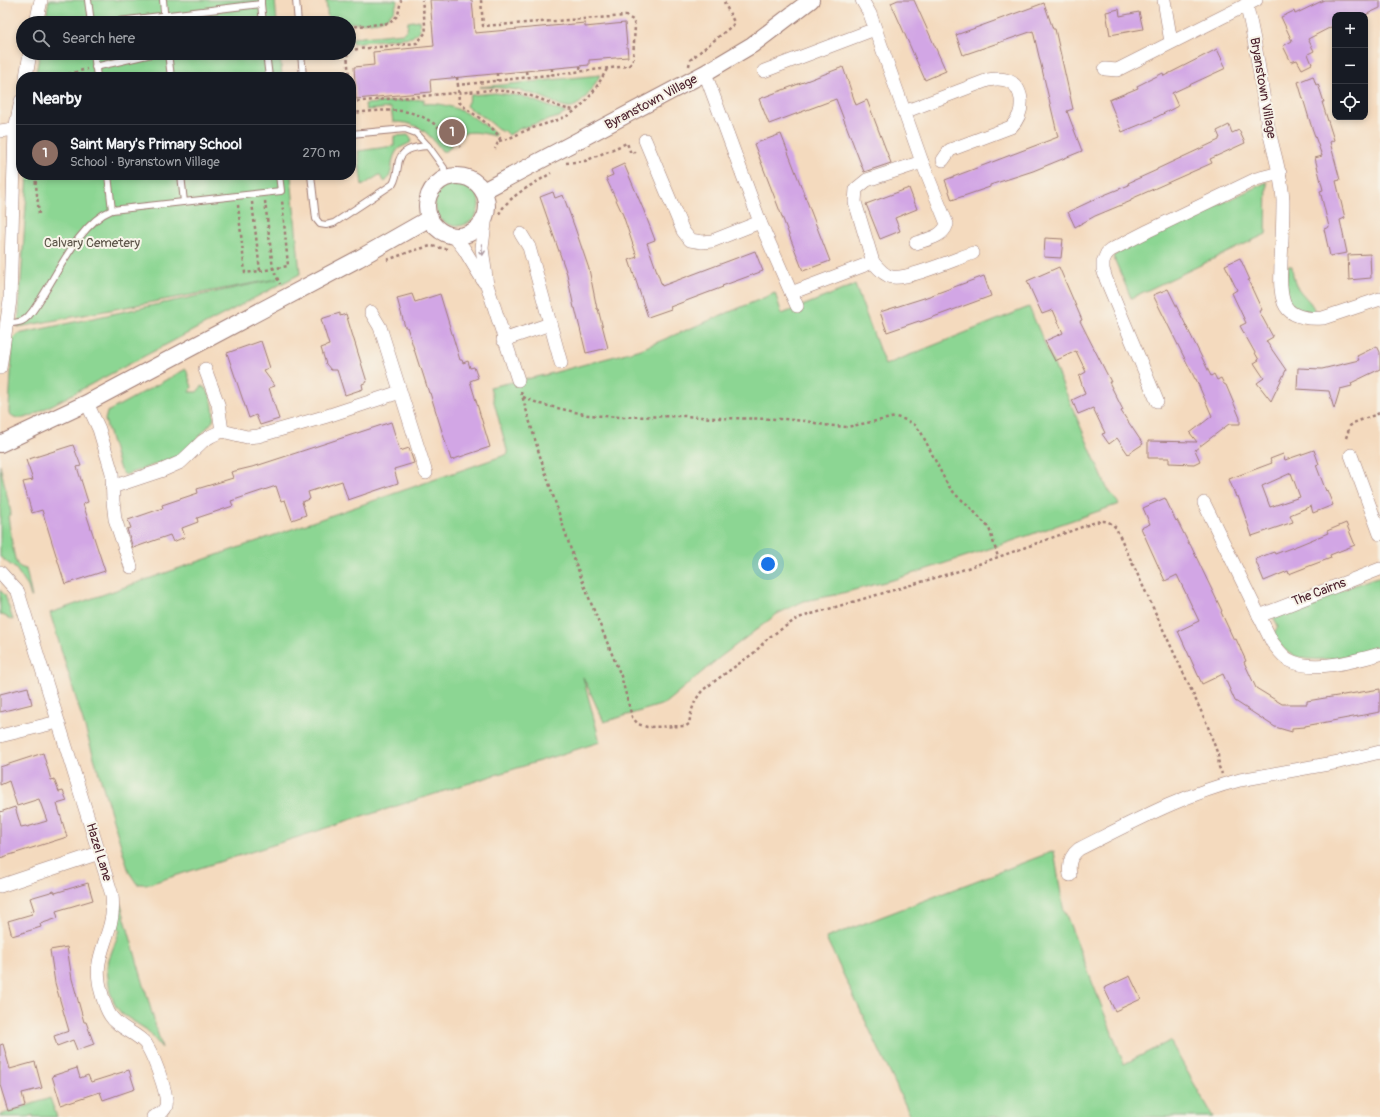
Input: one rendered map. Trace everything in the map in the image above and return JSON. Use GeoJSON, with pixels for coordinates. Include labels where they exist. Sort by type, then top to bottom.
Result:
{"type":"FeatureCollection","features":[{"type":"Feature","properties":{"kind":"street"},"geometry":{"type":"LineString","coordinates":[[38,16],[41,0]]}},
{"type":"Feature","properties":{"kind":"street","name":"Byranstown Village"},"geometry":{"type":"LineString","coordinates":[[483,191],[705,73],[752,45],[811,0]]}},
{"type":"Feature","properties":{"kind":"street"},"geometry":{"type":"LineString","coordinates":[[863,0],[870,14],[922,162],[947,224],[945,230],[937,236],[916,243]]}},
{"type":"Feature","properties":{"kind":"street"},"geometry":{"type":"LineString","coordinates":[[1164,0],[1171,42]]}},
{"type":"Feature","properties":{"kind":"street","name":"Bryanstown Village"},"geometry":{"type":"LineString","coordinates":[[1105,69],[1117,70],[1251,2],[1253,30],[1268,128],[1280,173],[1283,201],[1280,279],[1284,302],[1287,309],[1293,314],[1315,319],[1323,318],[1380,299]]}},
{"type":"Feature","properties":{"kind":"street"},"geometry":{"type":"LineString","coordinates":[[764,71],[875,29]]}},
{"type":"Feature","properties":{"kind":"street"},"geometry":{"type":"LineString","coordinates":[[27,72],[29,60]]}},
{"type":"Feature","properties":{"kind":"street"},"geometry":{"type":"LineString","coordinates":[[705,73],[760,222],[797,306]]}},
{"type":"Feature","properties":{"kind":"street"},"geometry":{"type":"LineString","coordinates":[[904,112],[988,80],[1006,80],[1019,88],[1022,110],[1017,121],[1011,127],[950,150],[943,160]]}},
{"type":"Feature","properties":{"kind":"street"},"geometry":{"type":"LineString","coordinates":[[0,368],[10,300],[16,124]]}},
{"type":"Feature","properties":{"kind":"street"},"geometry":{"type":"LineString","coordinates":[[0,131],[15,129]]}},
{"type":"Feature","properties":{"kind":"street"},"geometry":{"type":"LineString","coordinates":[[646,143],[683,232],[690,240],[702,242],[712,241],[760,222]]}},
{"type":"Feature","properties":{"kind":"street"},"geometry":{"type":"LineString","coordinates":[[922,162],[867,180],[856,188],[855,202],[873,262],[890,277],[903,278],[973,253]]}},
{"type":"Feature","properties":{"kind":"street"},"geometry":{"type":"LineString","coordinates":[[1157,401],[1106,279],[1103,269],[1104,258],[1111,250],[1148,231],[1256,179],[1280,173]]}},
{"type":"Feature","properties":{"kind":"street"},"geometry":{"type":"LineString","coordinates":[[492,216],[474,231],[464,235],[454,236],[439,230],[430,218],[427,209],[428,200],[431,191],[437,184],[445,179],[453,177],[470,179],[483,191],[487,207],[492,216],[482,248],[487,285],[503,340],[518,380]]}},
{"type":"Feature","properties":{"kind":"street"},"geometry":{"type":"LineString","coordinates":[[1,441],[87,403],[358,259],[430,218]]}},
{"type":"Feature","properties":{"kind":"street"},"geometry":{"type":"LineString","coordinates":[[521,234],[529,247],[561,363]]}},
{"type":"Feature","properties":{"kind":"street"},"geometry":{"type":"LineString","coordinates":[[454,236],[487,285]]}},
{"type":"Feature","properties":{"kind":"street"},"geometry":{"type":"LineString","coordinates":[[791,293],[873,262]]}},
{"type":"Feature","properties":{"kind":"street"},"geometry":{"type":"LineString","coordinates":[[371,312],[380,328],[426,473]]}},
{"type":"Feature","properties":{"kind":"street"},"geometry":{"type":"LineString","coordinates":[[503,340],[550,324]]}},
{"type":"Feature","properties":{"kind":"street"},"geometry":{"type":"LineString","coordinates":[[206,369],[218,404],[222,431]]}},
{"type":"Feature","properties":{"kind":"street"},"geometry":{"type":"LineString","coordinates":[[112,488],[181,462],[204,441],[222,431],[247,437],[258,436],[325,417],[400,392]]}},
{"type":"Feature","properties":{"kind":"street"},"geometry":{"type":"LineString","coordinates":[[87,403],[99,429],[112,473],[115,519],[130,567]]}},
{"type":"Feature","properties":{"kind":"street"},"geometry":{"type":"LineString","coordinates":[[1351,455],[1380,534]]}},
{"type":"Feature","properties":{"kind":"street"},"geometry":{"type":"LineString","coordinates":[[1204,503],[1272,642],[1288,660],[1299,664],[1331,664],[1380,654]]}},
{"type":"Feature","properties":{"kind":"street","name":"The Cairns"},"geometry":{"type":"LineString","coordinates":[[1259,616],[1380,569]]}},
{"type":"Feature","properties":{"kind":"street","name":"Hazel Lane"},"geometry":{"type":"LineString","coordinates":[[0,572],[18,592],[112,895],[113,910],[111,924],[97,969],[98,983],[104,1004],[110,1015],[118,1024],[144,1043],[154,1059],[166,1097],[166,1105],[159,1115],[153,1117]]}},
{"type":"Feature","properties":{"kind":"street"},"geometry":{"type":"LineString","coordinates":[[0,736],[58,722]]}},
{"type":"Feature","properties":{"kind":"street"},"geometry":{"type":"LineString","coordinates":[[1070,875],[1070,861],[1074,853],[1079,849],[1189,797],[1225,784],[1339,762],[1380,752]]}},
{"type":"Feature","properties":{"kind":"street"},"geometry":{"type":"LineString","coordinates":[[0,886],[99,853]]}},
{"type":"Feature","properties":{"kind":"lane"},"geometry":{"type":"LineString","coordinates":[[88,0],[89,16]]}},
{"type":"Feature","properties":{"kind":"lane"},"geometry":{"type":"LineString","coordinates":[[163,0],[165,16]]}},
{"type":"Feature","properties":{"kind":"lane"},"geometry":{"type":"LineString","coordinates":[[296,0],[297,16]]}},
{"type":"Feature","properties":{"kind":"lane"},"geometry":{"type":"LineString","coordinates":[[186,16],[261,2],[262,16]]}},
{"type":"Feature","properties":{"kind":"lane"},"geometry":{"type":"LineString","coordinates":[[94,60],[96,72]]}},
{"type":"Feature","properties":{"kind":"lane"},"geometry":{"type":"LineString","coordinates":[[95,67],[126,60]]}},
{"type":"Feature","properties":{"kind":"lane"},"geometry":{"type":"LineString","coordinates":[[169,60],[170,72]]}},
{"type":"Feature","properties":{"kind":"lane"},"geometry":{"type":"LineString","coordinates":[[267,60],[268,72]]}},
{"type":"Feature","properties":{"kind":"lane"},"geometry":{"type":"LineString","coordinates":[[302,60],[303,72]]}},
{"type":"Feature","properties":{"kind":"lane"},"geometry":{"type":"LineString","coordinates":[[356,134],[405,129],[416,133],[428,146],[444,168],[445,179]]}},
{"type":"Feature","properties":{"kind":"lane"},"geometry":{"type":"LineString","coordinates":[[312,180],[316,219],[320,224],[326,225],[334,223],[393,184],[398,171],[398,161],[403,153],[411,148],[428,146]]}},
{"type":"Feature","properties":{"kind":"lane"},"geometry":{"type":"LineString","coordinates":[[109,180],[112,210]]}},
{"type":"Feature","properties":{"kind":"lane"},"geometry":{"type":"LineString","coordinates":[[182,180],[184,202]]}},
{"type":"Feature","properties":{"kind":"lane"},"geometry":{"type":"LineString","coordinates":[[6,324],[22,321],[28,316],[86,229],[103,214],[112,210],[281,192],[280,180]]}},
{"type":"Feature","properties":{"kind":"path"},"geometry":{"type":"LineString","coordinates":[[356,26],[390,23],[398,16],[401,0]]}},
{"type":"Feature","properties":{"kind":"path"},"geometry":{"type":"LineString","coordinates":[[356,49],[417,43],[426,32],[422,0]]}},
{"type":"Feature","properties":{"kind":"path"},"geometry":{"type":"LineString","coordinates":[[458,85],[628,66],[632,63],[635,26],[633,20],[629,17],[483,26],[480,0]]}},
{"type":"Feature","properties":{"kind":"path"},"geometry":{"type":"LineString","coordinates":[[689,66],[690,60],[733,25],[734,22],[724,2]]}},
{"type":"Feature","properties":{"kind":"path"},"geometry":{"type":"LineString","coordinates":[[348,60],[349,72]]}},
{"type":"Feature","properties":{"kind":"path"},"geometry":{"type":"LineString","coordinates":[[580,66],[581,71]]}},
{"type":"Feature","properties":{"kind":"path"},"geometry":{"type":"LineString","coordinates":[[76,72],[95,67]]}},
{"type":"Feature","properties":{"kind":"path"},"geometry":{"type":"LineString","coordinates":[[552,68],[552,75]]}},
{"type":"Feature","properties":{"kind":"path"},"geometry":{"type":"LineString","coordinates":[[499,141],[509,140],[520,133],[561,119],[575,110],[593,94],[607,68]]}},
{"type":"Feature","properties":{"kind":"path"},"geometry":{"type":"LineString","coordinates":[[526,71],[526,77]]}},
{"type":"Feature","properties":{"kind":"path"},"geometry":{"type":"LineString","coordinates":[[497,73],[497,81]]}},
{"type":"Feature","properties":{"kind":"path"},"geometry":{"type":"LineString","coordinates":[[457,78],[459,102],[484,121],[500,138],[495,149]]}},
{"type":"Feature","properties":{"kind":"path"},"geometry":{"type":"LineString","coordinates":[[356,102],[491,90],[515,92],[532,96],[560,108],[575,110]]}},
{"type":"Feature","properties":{"kind":"path"},"geometry":{"type":"LineString","coordinates":[[570,160],[563,164],[586,161],[627,143],[630,154],[646,143]]}},
{"type":"Feature","properties":{"kind":"path"},"geometry":{"type":"LineString","coordinates":[[492,216],[506,204],[555,170]]}},
{"type":"Feature","properties":{"kind":"path"},"geometry":{"type":"LineString","coordinates":[[36,180],[39,214]]}},
{"type":"Feature","properties":{"kind":"path"},"geometry":{"type":"LineString","coordinates":[[237,196],[245,273],[288,266],[281,192]]}},
{"type":"Feature","properties":{"kind":"path"},"geometry":{"type":"LineString","coordinates":[[265,193],[273,269],[281,284]]}},
{"type":"Feature","properties":{"kind":"path"},"geometry":{"type":"LineString","coordinates":[[251,195],[260,271]]}},
{"type":"Feature","properties":{"kind":"path"},"geometry":{"type":"LineString","coordinates":[[518,380],[522,397],[574,559],[590,603],[622,676],[632,717],[638,724],[648,727],[686,726],[689,724],[692,708],[698,695],[713,682],[755,652],[768,638],[798,618],[962,570],[1104,520],[1112,523],[1116,528],[1207,724],[1218,755],[1219,767],[1225,784]]}},
{"type":"Feature","properties":{"kind":"path"},"geometry":{"type":"LineString","coordinates":[[522,397],[540,404],[588,415],[620,417],[684,416],[806,420],[824,425],[847,428],[896,417],[906,420],[915,425],[921,432],[947,484],[988,528],[998,557]]}},
{"type":"Feature","properties":{"kind":"path"},"geometry":{"type":"LineString","coordinates":[[1346,438],[1350,426],[1353,423],[1380,413]]}},
{"type":"Feature","properties":{"kind":"green space"},"geometry":{"type":"Polygon","coordinates":[[[49,0],[275,0],[276,16],[46,16],[49,0]]]}},
{"type":"Feature","properties":{"kind":"green space"},"geometry":{"type":"Polygon","coordinates":[[[326,0],[397,0],[392,13],[377,21],[356,23],[356,16],[327,16],[326,0]]]}},
{"type":"Feature","properties":{"kind":"green space"},"geometry":{"type":"Polygon","coordinates":[[[419,20],[420,30],[412,37],[356,43],[356,38],[403,33],[407,29],[408,22],[419,20]]]}},
{"type":"Feature","properties":{"kind":"green space"},"geometry":{"type":"Polygon","coordinates":[[[39,60],[281,60],[282,72],[36,72],[39,60]]]}},
{"type":"Feature","properties":{"kind":"green space"},"geometry":{"type":"Polygon","coordinates":[[[600,75],[585,98],[577,105],[572,107],[563,106],[523,91],[506,88],[480,87],[600,75]]]}},
{"type":"Feature","properties":{"kind":"green space"},"geometry":{"type":"Polygon","coordinates":[[[495,93],[522,96],[566,113],[559,117],[521,128],[509,135],[504,130],[502,132],[485,118],[466,106],[471,95],[495,93]]]}},
{"type":"Feature","properties":{"kind":"green space"},"geometry":{"type":"Polygon","coordinates":[[[424,99],[424,104],[444,105],[471,116],[496,134],[495,136],[474,132],[460,134],[454,136],[449,149],[442,151],[432,138],[422,129],[402,122],[393,122],[391,108],[366,110],[365,104],[424,99]]]}},
{"type":"Feature","properties":{"kind":"green space"},"geometry":{"type":"Polygon","coordinates":[[[408,135],[412,141],[399,148],[396,152],[388,179],[385,182],[379,175],[362,186],[358,151],[394,146],[394,136],[408,135]]]}},
{"type":"Feature","properties":{"kind":"green space","name":"Calvary Cemetery"},"geometry":{"type":"Polygon","coordinates":[[[28,180],[291,180],[300,274],[31,416],[22,418],[17,418],[9,413],[13,339],[18,334],[277,279],[18,327],[28,180]]]}},
{"type":"Feature","properties":{"kind":"green space"},"geometry":{"type":"Polygon","coordinates":[[[453,182],[461,182],[473,188],[479,200],[479,208],[473,220],[461,226],[453,226],[441,220],[435,208],[435,200],[441,188],[453,182]]]}},
{"type":"Feature","properties":{"kind":"green space"},"geometry":{"type":"Polygon","coordinates":[[[1267,182],[1266,234],[1131,298],[1113,256],[1126,248],[1267,182]]]}},
{"type":"Feature","properties":{"kind":"green space"},"geometry":{"type":"Polygon","coordinates":[[[1288,266],[1292,266],[1296,285],[1311,303],[1315,312],[1296,309],[1288,300],[1286,284],[1288,266]]]}},
{"type":"Feature","properties":{"kind":"green space"},"geometry":{"type":"Polygon","coordinates":[[[855,285],[885,365],[1029,307],[1107,488],[1119,504],[995,547],[896,579],[835,595],[804,601],[777,614],[719,658],[664,704],[604,722],[583,677],[600,742],[149,884],[137,884],[129,872],[50,613],[508,454],[490,387],[549,374],[641,349],[775,293],[782,314],[855,285]]]}},
{"type":"Feature","properties":{"kind":"green space"},"geometry":{"type":"Polygon","coordinates":[[[186,369],[192,387],[189,392],[197,392],[202,386],[208,392],[214,412],[213,421],[185,452],[179,456],[125,475],[120,470],[105,420],[107,412],[186,369]]]}},
{"type":"Feature","properties":{"kind":"green space"},"geometry":{"type":"Polygon","coordinates":[[[0,465],[11,513],[8,517],[14,555],[18,565],[26,569],[32,597],[28,587],[16,569],[0,557],[0,465]]]}},
{"type":"Feature","properties":{"kind":"green space"},"geometry":{"type":"Polygon","coordinates":[[[1378,577],[1380,578],[1380,649],[1332,658],[1307,659],[1286,651],[1273,634],[1278,627],[1273,616],[1378,577]]]}},
{"type":"Feature","properties":{"kind":"green space"},"geometry":{"type":"Polygon","coordinates":[[[0,590],[5,595],[13,620],[0,614],[0,590]]]}},
{"type":"Feature","properties":{"kind":"green space"},"geometry":{"type":"Polygon","coordinates":[[[1054,851],[1063,907],[1124,1064],[1170,1041],[1213,1117],[911,1117],[826,938],[1054,851]]]}},
{"type":"Feature","properties":{"kind":"green space"},"geometry":{"type":"Polygon","coordinates":[[[119,898],[162,1048],[147,1030],[122,1014],[116,1007],[110,992],[107,970],[109,959],[120,930],[116,928],[119,913],[119,898]]]}},
{"type":"Feature","properties":{"kind":"green space"},"geometry":{"type":"Polygon","coordinates":[[[50,1098],[57,1117],[33,1117],[33,1115],[27,1117],[0,1117],[0,1115],[50,1098]]]}},
{"type":"Feature","properties":{"kind":"building"},"geometry":{"type":"Polygon","coordinates":[[[430,0],[472,0],[475,33],[585,23],[585,27],[625,23],[628,57],[589,60],[589,65],[430,80],[431,92],[356,99],[356,72],[354,72],[354,67],[374,65],[373,52],[434,46],[430,0]]]}},
{"type":"Feature","properties":{"kind":"building"},"geometry":{"type":"Polygon","coordinates":[[[898,0],[914,0],[946,71],[925,80],[891,3],[898,0]]]}},
{"type":"Feature","properties":{"kind":"building"},"geometry":{"type":"Polygon","coordinates":[[[1324,0],[1380,0],[1380,8],[1368,14],[1368,12],[1332,12],[1332,27],[1308,39],[1314,51],[1308,54],[1312,64],[1302,69],[1297,60],[1291,62],[1283,46],[1292,41],[1281,17],[1294,11],[1295,14],[1324,0]]]}},
{"type":"Feature","properties":{"kind":"building"},"geometry":{"type":"Polygon","coordinates":[[[1044,3],[1053,29],[1055,29],[1073,109],[1067,111],[1082,151],[1033,171],[990,185],[990,187],[952,200],[945,180],[1058,137],[1033,31],[963,55],[956,35],[1044,3]]]}},
{"type":"Feature","properties":{"kind":"building"},"geometry":{"type":"Polygon","coordinates":[[[1119,9],[1120,16],[1139,12],[1143,29],[1110,35],[1106,12],[1119,9]]]}},
{"type":"Feature","properties":{"kind":"building"},"geometry":{"type":"Polygon","coordinates":[[[1217,49],[1226,68],[1172,93],[1178,106],[1149,121],[1122,132],[1109,100],[1138,88],[1137,86],[1163,73],[1164,76],[1217,49]]]}},
{"type":"Feature","properties":{"kind":"building"},"geometry":{"type":"Polygon","coordinates":[[[843,67],[856,105],[867,100],[891,163],[864,172],[836,99],[769,124],[759,99],[843,67]]]}},
{"type":"Feature","properties":{"kind":"building"},"geometry":{"type":"Polygon","coordinates":[[[1313,76],[1316,85],[1318,84],[1324,102],[1322,102],[1334,140],[1330,142],[1340,180],[1336,181],[1345,218],[1340,220],[1347,253],[1330,256],[1324,229],[1329,227],[1320,191],[1323,190],[1315,158],[1322,156],[1298,82],[1313,76]]]}},
{"type":"Feature","properties":{"kind":"building"},"geometry":{"type":"Polygon","coordinates":[[[1229,125],[1232,133],[1239,130],[1245,143],[1210,159],[1212,163],[1131,199],[1131,201],[1095,216],[1075,227],[1068,212],[1129,185],[1128,183],[1219,140],[1220,138],[1217,131],[1229,125]]]}},
{"type":"Feature","properties":{"kind":"building"},"geometry":{"type":"Polygon","coordinates":[[[781,134],[830,261],[803,271],[754,144],[781,134]]]}},
{"type":"Feature","properties":{"kind":"building"},"geometry":{"type":"Polygon","coordinates":[[[624,164],[655,240],[647,243],[662,286],[755,251],[763,271],[722,286],[723,287],[670,307],[671,309],[648,317],[629,260],[637,257],[623,215],[606,178],[613,175],[611,170],[624,164]]]}},
{"type":"Feature","properties":{"kind":"building"},"geometry":{"type":"Polygon","coordinates":[[[909,188],[917,209],[895,218],[900,231],[880,239],[866,204],[909,188]]]}},
{"type":"Feature","properties":{"kind":"building"},"geometry":{"type":"Polygon","coordinates":[[[553,192],[555,198],[563,195],[575,228],[589,269],[597,309],[608,348],[586,353],[567,274],[540,197],[553,192]]]}},
{"type":"Feature","properties":{"kind":"building"},"geometry":{"type":"Polygon","coordinates":[[[1045,238],[1063,239],[1061,258],[1044,257],[1045,238]]]}},
{"type":"Feature","properties":{"kind":"building"},"geometry":{"type":"Polygon","coordinates":[[[1370,254],[1371,278],[1349,280],[1348,255],[1370,254]]]}},
{"type":"Feature","properties":{"kind":"building"},"geometry":{"type":"Polygon","coordinates":[[[1240,258],[1250,280],[1248,280],[1262,310],[1259,311],[1273,337],[1266,341],[1286,370],[1271,401],[1257,383],[1264,378],[1254,363],[1259,360],[1240,326],[1246,323],[1232,293],[1237,290],[1225,265],[1240,258]]]}},
{"type":"Feature","properties":{"kind":"building"},"geometry":{"type":"Polygon","coordinates":[[[1059,267],[1082,320],[1080,321],[1111,382],[1109,382],[1123,410],[1121,411],[1143,444],[1128,454],[1117,438],[1109,444],[1102,434],[1105,433],[1093,408],[1078,414],[1072,400],[1085,394],[1079,376],[1086,372],[1076,351],[1055,361],[1045,341],[1063,333],[1053,310],[1042,314],[1027,281],[1059,267]]]}},
{"type":"Feature","properties":{"kind":"building"},"geometry":{"type":"Polygon","coordinates":[[[984,276],[991,296],[920,322],[919,321],[887,332],[880,312],[984,276]]]}},
{"type":"Feature","properties":{"kind":"building"},"geometry":{"type":"Polygon","coordinates":[[[1168,289],[1211,376],[1214,374],[1217,380],[1221,378],[1226,385],[1240,418],[1240,424],[1229,424],[1195,450],[1200,461],[1194,464],[1169,463],[1169,458],[1148,458],[1148,441],[1197,442],[1190,433],[1212,416],[1196,379],[1153,295],[1168,289]]]}},
{"type":"Feature","properties":{"kind":"building"},"geometry":{"type":"Polygon","coordinates":[[[412,294],[415,302],[440,294],[460,360],[462,360],[463,363],[468,361],[470,368],[474,367],[478,378],[470,381],[490,447],[451,460],[430,393],[420,368],[407,327],[405,327],[397,298],[412,294]]]}},
{"type":"Feature","properties":{"kind":"building"},"geometry":{"type":"Polygon","coordinates":[[[340,313],[340,316],[346,314],[367,382],[362,384],[363,389],[345,395],[337,370],[331,370],[326,364],[321,348],[329,345],[321,319],[340,313]]]}},
{"type":"Feature","properties":{"kind":"building"},"geometry":{"type":"Polygon","coordinates":[[[261,341],[270,368],[263,370],[275,386],[269,388],[279,419],[260,425],[256,415],[249,418],[227,353],[261,341]]]}},
{"type":"Feature","properties":{"kind":"building"},"geometry":{"type":"Polygon","coordinates":[[[1377,346],[1380,352],[1380,369],[1351,383],[1352,386],[1340,389],[1334,409],[1329,391],[1297,389],[1298,368],[1322,369],[1359,360],[1357,356],[1377,346]]]}},
{"type":"Feature","properties":{"kind":"building"},"geometry":{"type":"Polygon","coordinates":[[[391,422],[400,451],[409,448],[414,463],[394,469],[398,483],[348,500],[342,481],[308,492],[310,499],[302,502],[306,515],[292,520],[285,500],[281,501],[276,486],[231,501],[233,506],[197,518],[198,522],[182,528],[185,537],[173,542],[170,535],[133,548],[127,529],[131,528],[128,520],[163,508],[162,505],[198,493],[197,489],[233,478],[231,472],[256,466],[391,422]]]}},
{"type":"Feature","properties":{"kind":"building"},"geometry":{"type":"Polygon","coordinates":[[[73,445],[81,466],[77,467],[88,502],[83,504],[105,571],[65,584],[42,510],[32,513],[23,482],[33,480],[26,460],[73,445]]]}},
{"type":"Feature","properties":{"kind":"building"},"geometry":{"type":"Polygon","coordinates":[[[1314,450],[1319,464],[1316,465],[1333,505],[1313,513],[1311,506],[1290,515],[1293,522],[1252,536],[1238,496],[1236,497],[1229,479],[1272,463],[1270,459],[1283,454],[1285,460],[1314,450]],[[1291,473],[1262,486],[1270,507],[1300,497],[1291,473]]]}},
{"type":"Feature","properties":{"kind":"building"},"geometry":{"type":"Polygon","coordinates":[[[1165,498],[1176,521],[1177,520],[1190,544],[1234,640],[1236,639],[1246,661],[1244,662],[1256,688],[1282,704],[1307,704],[1307,701],[1380,689],[1380,712],[1305,727],[1292,728],[1292,732],[1275,727],[1235,701],[1223,674],[1202,684],[1178,631],[1199,621],[1177,575],[1165,581],[1141,528],[1150,524],[1143,508],[1165,498]]]}},
{"type":"Feature","properties":{"kind":"building"},"geometry":{"type":"Polygon","coordinates":[[[1346,523],[1355,545],[1330,555],[1331,558],[1289,574],[1288,571],[1264,581],[1255,559],[1274,552],[1275,554],[1299,545],[1328,533],[1327,531],[1346,523]]]}},
{"type":"Feature","properties":{"kind":"building"},"geometry":{"type":"Polygon","coordinates":[[[28,687],[32,704],[0,712],[0,694],[28,687]]]}},
{"type":"Feature","properties":{"kind":"building"},"geometry":{"type":"Polygon","coordinates":[[[43,753],[51,780],[54,779],[59,792],[63,791],[67,801],[57,804],[67,837],[0,858],[0,812],[15,807],[21,827],[27,827],[47,821],[39,799],[17,806],[9,781],[0,785],[0,767],[43,753]]]}},
{"type":"Feature","properties":{"kind":"building"},"geometry":{"type":"Polygon","coordinates":[[[88,883],[93,900],[56,911],[58,918],[40,924],[41,927],[12,936],[8,921],[32,914],[31,911],[34,910],[30,898],[54,891],[55,893],[88,883]]]}},
{"type":"Feature","properties":{"kind":"building"},"geometry":{"type":"Polygon","coordinates":[[[67,947],[72,979],[84,1022],[86,1022],[94,1044],[77,1050],[73,1040],[57,1046],[54,1036],[69,1031],[55,983],[50,950],[67,947]]]}},
{"type":"Feature","properties":{"kind":"building"},"geometry":{"type":"Polygon","coordinates":[[[1130,976],[1141,999],[1115,1011],[1104,988],[1130,976]]]}},
{"type":"Feature","properties":{"kind":"building"},"geometry":{"type":"Polygon","coordinates":[[[3,1044],[10,1069],[35,1062],[42,1088],[22,1093],[25,1106],[8,1111],[0,1085],[0,1045],[3,1044]]]}},
{"type":"Feature","properties":{"kind":"building"},"geometry":{"type":"Polygon","coordinates":[[[77,1068],[80,1078],[88,1075],[91,1082],[129,1070],[135,1089],[103,1100],[100,1092],[61,1105],[52,1076],[77,1068]]]}},
{"type":"Feature","properties":{"kind":"place","name":"Saint Mary's Primary School"},"geometry":{"type":"Point","coordinates":[452,132]}}]}
